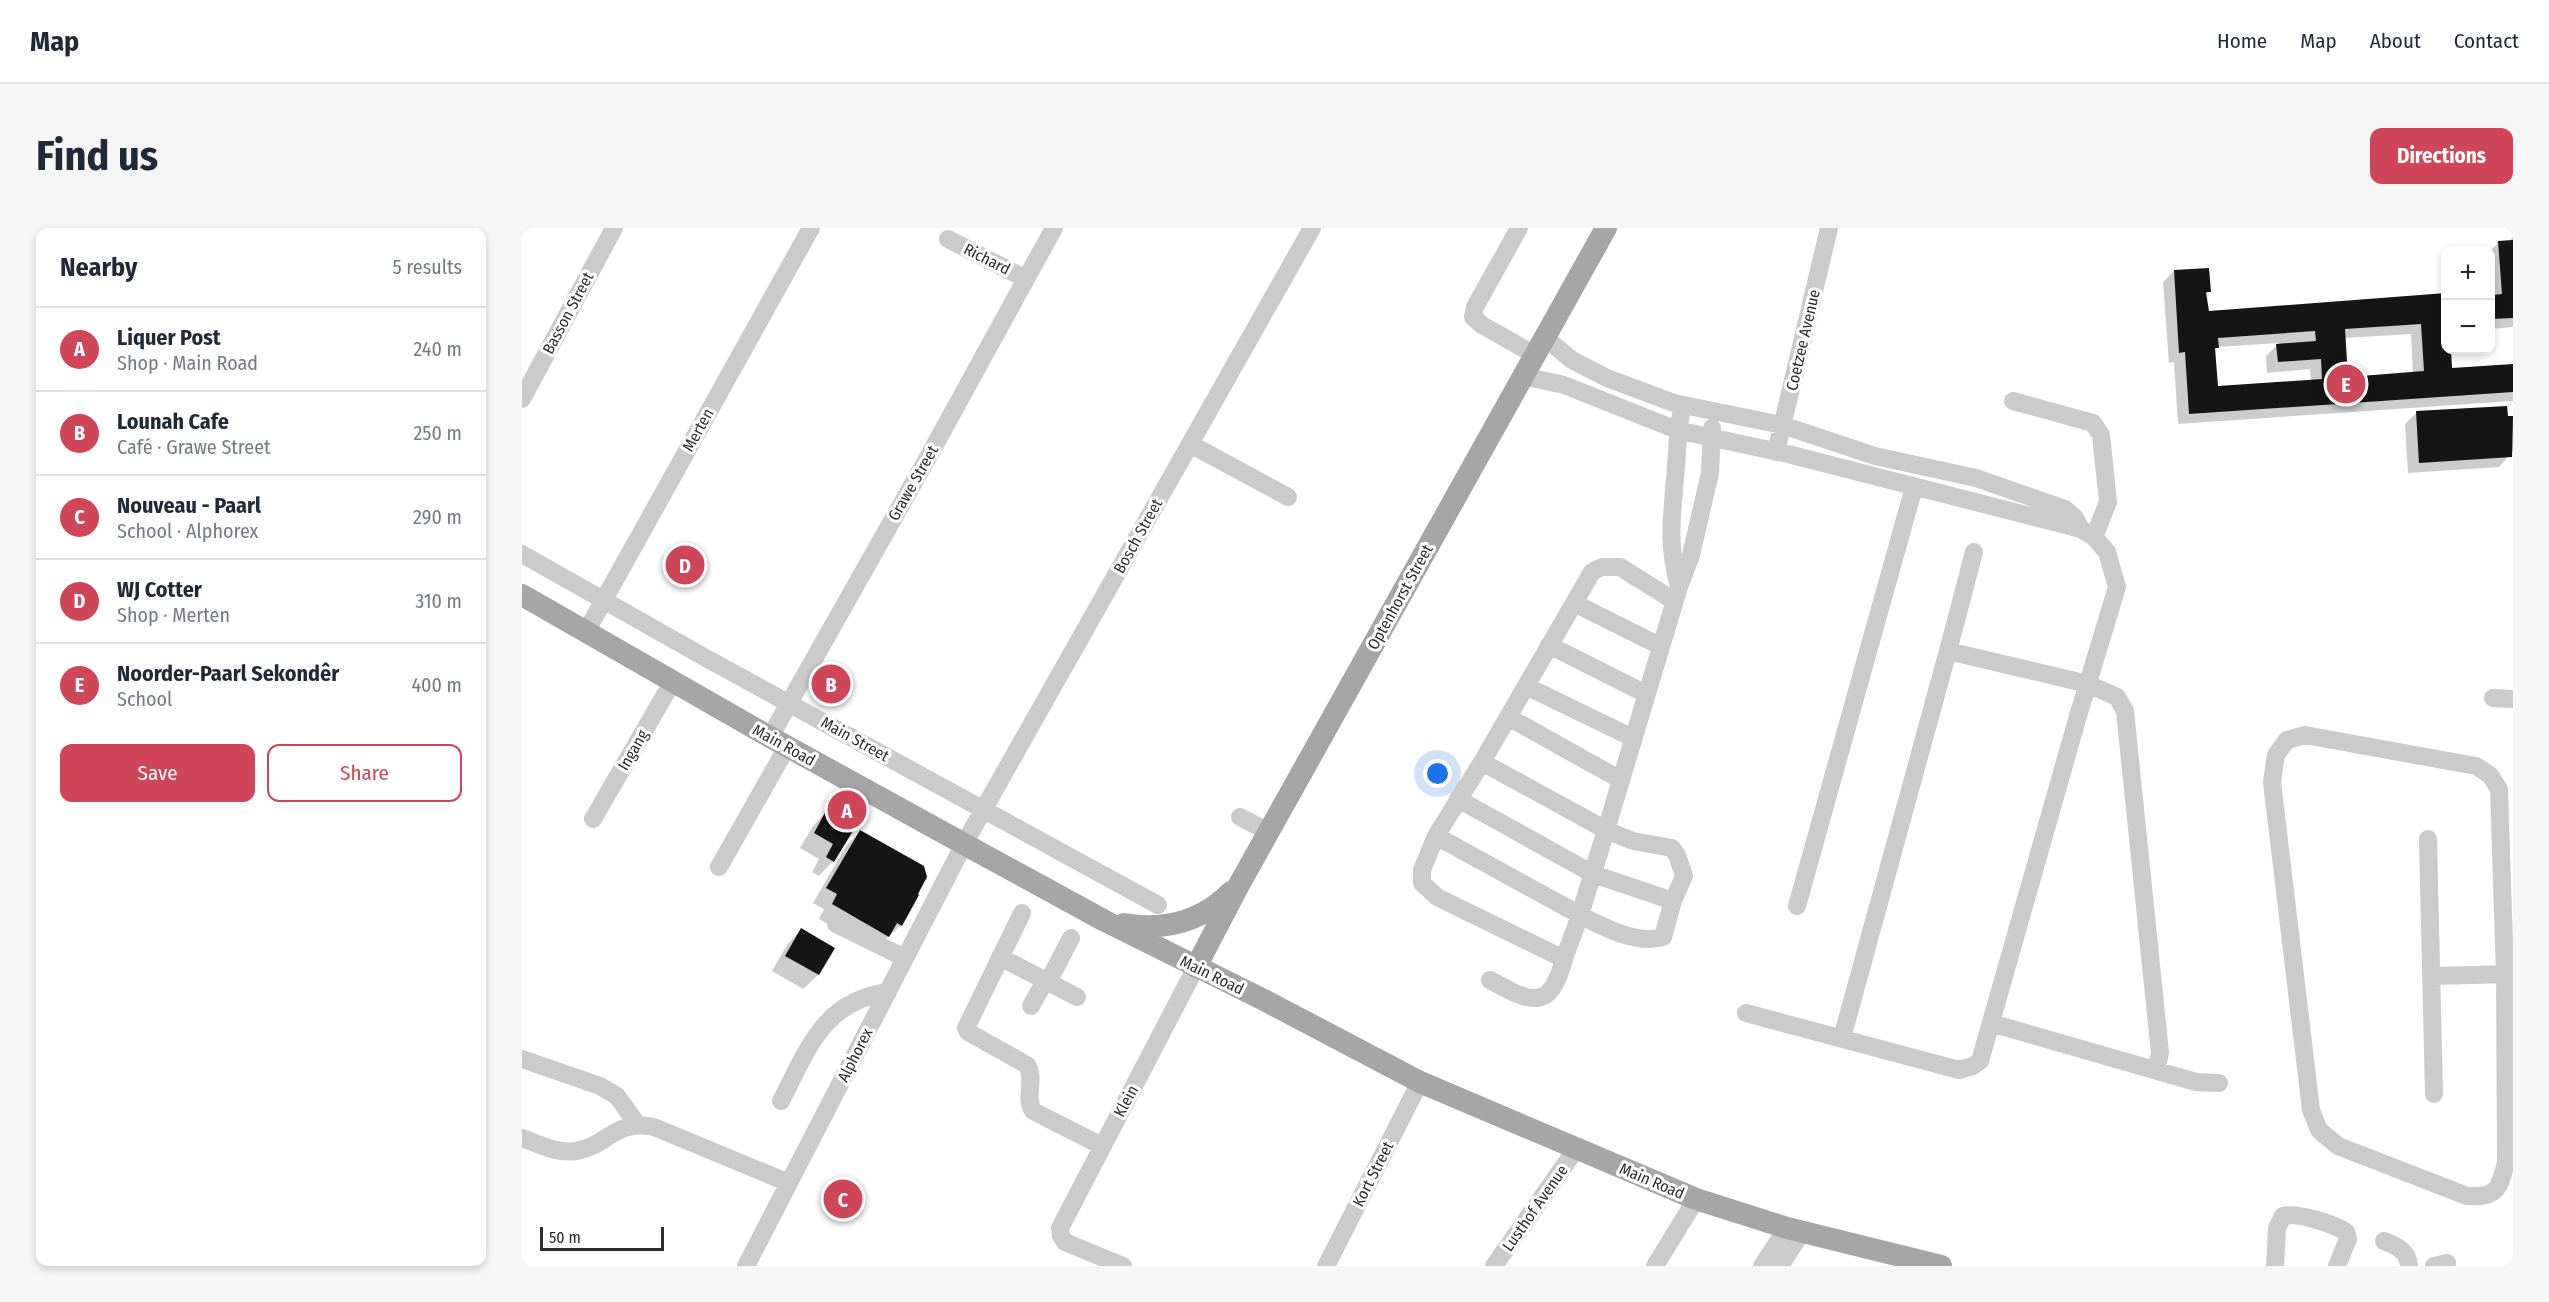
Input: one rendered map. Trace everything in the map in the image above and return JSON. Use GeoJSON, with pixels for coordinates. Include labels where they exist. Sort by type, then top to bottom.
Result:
{"type":"FeatureCollection","features":[{"type":"Feature","properties":{"kind":"main road","name":"Optenhorst Street"},"geometry":{"type":"LineString","coordinates":[[1196,968],[1240,883],[1606,228]]}},
{"type":"Feature","properties":{"kind":"main road","name":"Main Road"},"geometry":{"type":"LineString","coordinates":[[522,595],[778,742],[1105,921],[1264,1000],[1420,1082],[1696,1199],[1795,1230],[1930,1265]]}},
{"type":"Feature","properties":{"kind":"main road"},"geometry":{"type":"LineString","coordinates":[[1105,921],[1144,927],[1177,924],[1214,907],[1240,883]]}},
{"type":"Feature","properties":{"kind":"street","name":"Basson Street"},"geometry":{"type":"LineString","coordinates":[[522,399],[614,228]]}},
{"type":"Feature","properties":{"kind":"street","name":"Merten"},"geometry":{"type":"LineString","coordinates":[[586,632],[811,228]]}},
{"type":"Feature","properties":{"kind":"street","name":"Grawe Street"},"geometry":{"type":"LineString","coordinates":[[718,867],[778,742],[789,703],[931,452],[1053,228]]}},
{"type":"Feature","properties":{"kind":"street","name":"Bosch Street"},"geometry":{"type":"LineString","coordinates":[[964,844],[1312,228]]}},
{"type":"Feature","properties":{"kind":"street"},"geometry":{"type":"LineString","coordinates":[[1519,228],[1475,308],[1473,317],[1482,325],[1540,346],[1606,378],[1683,405],[1782,425],[1875,456],[1976,478],[2016,491],[2065,509],[2107,552],[2117,587],[1980,1061],[1973,1066],[1959,1070],[1746,1013]]}},
{"type":"Feature","properties":{"kind":"street","name":"Coetzee Avenue"},"geometry":{"type":"LineString","coordinates":[[1776,452],[1829,228]]}},
{"type":"Feature","properties":{"kind":"street","name":"Richard"},"geometry":{"type":"LineString","coordinates":[[948,239],[1026,279]]}},
{"type":"Feature","properties":{"kind":"street"},"geometry":{"type":"LineString","coordinates":[[1523,376],[1564,386],[1677,430],[1776,452],[2088,533]]}},
{"type":"Feature","properties":{"kind":"street"},"geometry":{"type":"LineString","coordinates":[[2013,400],[2093,423],[2101,435],[2108,502],[2088,533]]}},
{"type":"Feature","properties":{"kind":"street"},"geometry":{"type":"LineString","coordinates":[[1676,593],[1669,539],[1677,462],[1677,430],[1683,405]]}},
{"type":"Feature","properties":{"kind":"street"},"geometry":{"type":"LineString","coordinates":[[1490,980],[1526,999],[1539,998],[1549,992],[1559,977],[1593,874],[1676,593],[1691,555],[1710,473],[1711,438],[1715,411]]}},
{"type":"Feature","properties":{"kind":"street"},"geometry":{"type":"LineString","coordinates":[[1190,444],[1287,497]]}},
{"type":"Feature","properties":{"kind":"street"},"geometry":{"type":"LineString","coordinates":[[1797,906],[1914,487]]}},
{"type":"Feature","properties":{"kind":"street"},"geometry":{"type":"LineString","coordinates":[[1842,1038],[1974,552]]}},
{"type":"Feature","properties":{"kind":"street","name":"Main Street"},"geometry":{"type":"LineString","coordinates":[[522,554],[1158,905]]}},
{"type":"Feature","properties":{"kind":"street"},"geometry":{"type":"LineString","coordinates":[[1564,959],[1437,897],[1422,883],[1422,870],[1436,836],[1482,762],[1592,572],[1602,567],[1620,567],[1676,593]]}},
{"type":"Feature","properties":{"kind":"street"},"geometry":{"type":"LineString","coordinates":[[1574,603],[1660,646]]}},
{"type":"Feature","properties":{"kind":"street"},"geometry":{"type":"LineString","coordinates":[[1549,645],[1646,694]]}},
{"type":"Feature","properties":{"kind":"street"},"geometry":{"type":"LineString","coordinates":[[1948,651],[2088,684],[2117,697],[2125,711],[2160,1053],[2156,1070]]}},
{"type":"Feature","properties":{"kind":"street","name":"Ingang"},"geometry":{"type":"LineString","coordinates":[[593,819],[673,681]]}},
{"type":"Feature","properties":{"kind":"street"},"geometry":{"type":"LineString","coordinates":[[1526,686],[1633,738]]}},
{"type":"Feature","properties":{"kind":"street"},"geometry":{"type":"LineString","coordinates":[[2493,698],[2513,699]]}},
{"type":"Feature","properties":{"kind":"street"},"geometry":{"type":"LineString","coordinates":[[1508,717],[1621,780]]}},
{"type":"Feature","properties":{"kind":"street"},"geometry":{"type":"LineString","coordinates":[[2305,735],[2476,766],[2490,775],[2499,789],[2509,974],[2506,1163],[2500,1185],[2492,1194],[2482,1197],[2467,1196],[2338,1146],[2319,1130],[2311,1110],[2272,782],[2276,755],[2287,740],[2305,735]]}},
{"type":"Feature","properties":{"kind":"street"},"geometry":{"type":"LineString","coordinates":[[1436,836],[1580,915],[1618,932],[1640,938],[1663,937],[1673,901],[1684,876],[1677,855],[1672,848],[1633,841],[1606,830],[1482,762]]}},
{"type":"Feature","properties":{"kind":"street"},"geometry":{"type":"LineString","coordinates":[[1458,799],[1593,874],[1673,901]]}},
{"type":"Feature","properties":{"kind":"street"},"geometry":{"type":"LineString","coordinates":[[1240,817],[1269,832]]}},
{"type":"Feature","properties":{"kind":"street"},"geometry":{"type":"LineString","coordinates":[[2428,839],[2434,1094]]}},
{"type":"Feature","properties":{"kind":"street","name":"Alphorex"},"geometry":{"type":"LineString","coordinates":[[746,1266],[964,844]]}},
{"type":"Feature","properties":{"kind":"street"},"geometry":{"type":"LineString","coordinates":[[1022,913],[966,1028],[968,1032],[1027,1065],[1032,1072],[1029,1105],[1033,1111],[1102,1146]]}},
{"type":"Feature","properties":{"kind":"street"},"geometry":{"type":"LineString","coordinates":[[836,924],[905,958]]}},
{"type":"Feature","properties":{"kind":"street"},"geometry":{"type":"LineString","coordinates":[[1031,1006],[1071,938]]}},
{"type":"Feature","properties":{"kind":"street"},"geometry":{"type":"LineString","coordinates":[[1000,957],[1077,997]]}},
{"type":"Feature","properties":{"kind":"street","name":"Klein"},"geometry":{"type":"LineString","coordinates":[[1123,1266],[1073,1247],[1061,1236],[1063,1221],[1196,968]]}},
{"type":"Feature","properties":{"kind":"street"},"geometry":{"type":"LineString","coordinates":[[2431,976],[2509,974]]}},
{"type":"Feature","properties":{"kind":"street"},"geometry":{"type":"LineString","coordinates":[[782,1101],[823,1024],[839,1009],[871,995],[888,992]]}},
{"type":"Feature","properties":{"kind":"street"},"geometry":{"type":"LineString","coordinates":[[1991,1023],[2196,1082],[2219,1083]]}},
{"type":"Feature","properties":{"kind":"street"},"geometry":{"type":"LineString","coordinates":[[522,1059],[600,1086],[617,1096],[637,1124]]}},
{"type":"Feature","properties":{"kind":"street","name":"Kort Street"},"geometry":{"type":"LineString","coordinates":[[1326,1266],[1420,1082]]}},
{"type":"Feature","properties":{"kind":"street"},"geometry":{"type":"LineString","coordinates":[[522,1138],[554,1149],[575,1151],[637,1124],[654,1127],[789,1184]]}},
{"type":"Feature","properties":{"kind":"street","name":"Lusthof Avenue"},"geometry":{"type":"LineString","coordinates":[[1494,1266],[1576,1149]]}},
{"type":"Feature","properties":{"kind":"street"},"geometry":{"type":"LineString","coordinates":[[1654,1266],[1696,1199]]}},
{"type":"Feature","properties":{"kind":"street"},"geometry":{"type":"LineString","coordinates":[[2276,1266],[2277,1228],[2283,1216],[2289,1215],[2302,1216],[2346,1232],[2348,1239],[2337,1266]]}},
{"type":"Feature","properties":{"kind":"street"},"geometry":{"type":"LineString","coordinates":[[1762,1266],[1795,1230]]}},
{"type":"Feature","properties":{"kind":"street"},"geometry":{"type":"LineString","coordinates":[[1780,1266],[1795,1230]]}},
{"type":"Feature","properties":{"kind":"street"},"geometry":{"type":"LineString","coordinates":[[2384,1241],[2402,1250],[2408,1256],[2409,1266]]}},
{"type":"Feature","properties":{"kind":"building"},"geometry":{"type":"Polygon","coordinates":[[[2513,240],[2513,318],[2495,319],[2495,295],[2502,294],[2498,241],[2513,240]]]}},
{"type":"Feature","properties":{"kind":"building"},"geometry":{"type":"Polygon","coordinates":[[[2209,268],[2211,292],[2206,292],[2209,311],[2441,293],[2441,354],[2451,354],[2452,368],[2513,364],[2513,392],[2189,414],[2185,352],[2179,353],[2174,270],[2209,268]],[[2421,324],[2345,329],[2348,377],[2424,371],[2421,324]],[[2315,331],[2218,338],[2219,348],[2215,348],[2218,386],[2322,379],[2321,359],[2278,362],[2276,344],[2316,341],[2315,331]]]}},
{"type":"Feature","properties":{"kind":"building"},"geometry":{"type":"Polygon","coordinates":[[[2507,406],[2508,416],[2513,416],[2512,457],[2419,463],[2416,411],[2507,406]]]}},
{"type":"Feature","properties":{"kind":"building"},"geometry":{"type":"Polygon","coordinates":[[[827,809],[856,826],[834,862],[826,857],[833,844],[814,833],[827,809]]]}},
{"type":"Feature","properties":{"kind":"building"},"geometry":{"type":"Polygon","coordinates":[[[860,830],[924,866],[927,877],[902,926],[897,923],[889,937],[832,904],[837,894],[826,888],[860,830]]]}},
{"type":"Feature","properties":{"kind":"building"},"geometry":{"type":"Polygon","coordinates":[[[801,928],[835,948],[819,975],[785,956],[801,928]]]}},
{"type":"Feature","properties":{"kind":"place","name":"Noorder-Paarl Sekondêr"},"geometry":{"type":"Point","coordinates":[2346,384]}},
{"type":"Feature","properties":{"kind":"place","name":"WJ Cotter"},"geometry":{"type":"Point","coordinates":[685,565]}},
{"type":"Feature","properties":{"kind":"place","name":"Lounah Cafe"},"geometry":{"type":"Point","coordinates":[831,684]}},
{"type":"Feature","properties":{"kind":"place","name":"Liquer Post"},"geometry":{"type":"Point","coordinates":[847,810]}},
{"type":"Feature","properties":{"kind":"place","name":"Nouveau - Paarl"},"geometry":{"type":"Point","coordinates":[843,1199]}}]}
